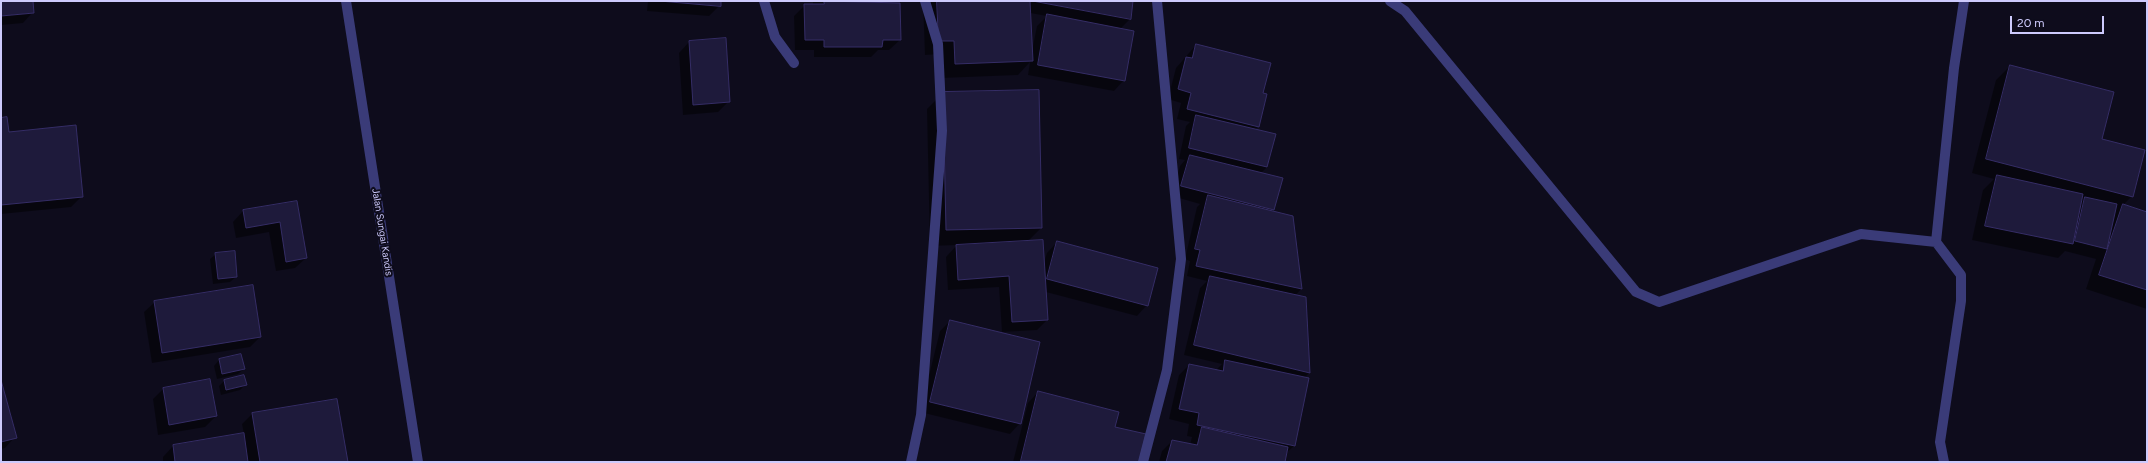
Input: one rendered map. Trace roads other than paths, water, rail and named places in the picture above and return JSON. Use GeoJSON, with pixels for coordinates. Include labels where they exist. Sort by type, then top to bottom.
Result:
{"type":"FeatureCollection","features":[{"type":"Feature","properties":{"kind":"street","name":"Jalan Sungai Kandis"},"geometry":{"type":"LineString","coordinates":[[346,1],[418,462]]}},
{"type":"Feature","properties":{"kind":"street"},"geometry":{"type":"LineString","coordinates":[[764,1],[775,36],[794,63]]}},
{"type":"Feature","properties":{"kind":"street"},"geometry":{"type":"LineString","coordinates":[[911,462],[921,415],[942,132],[938,44],[925,1]]}},
{"type":"Feature","properties":{"kind":"street"},"geometry":{"type":"LineString","coordinates":[[1143,462],[1167,370],[1181,259],[1157,1]]}},
{"type":"Feature","properties":{"kind":"street"},"geometry":{"type":"LineString","coordinates":[[1390,1],[1405,11],[1636,292],[1659,302],[1861,234],[1936,242]]}},
{"type":"Feature","properties":{"kind":"street"},"geometry":{"type":"LineString","coordinates":[[1944,462],[1940,442],[1961,301],[1961,275],[1936,242],[1954,68],[1964,1]]}}]}
